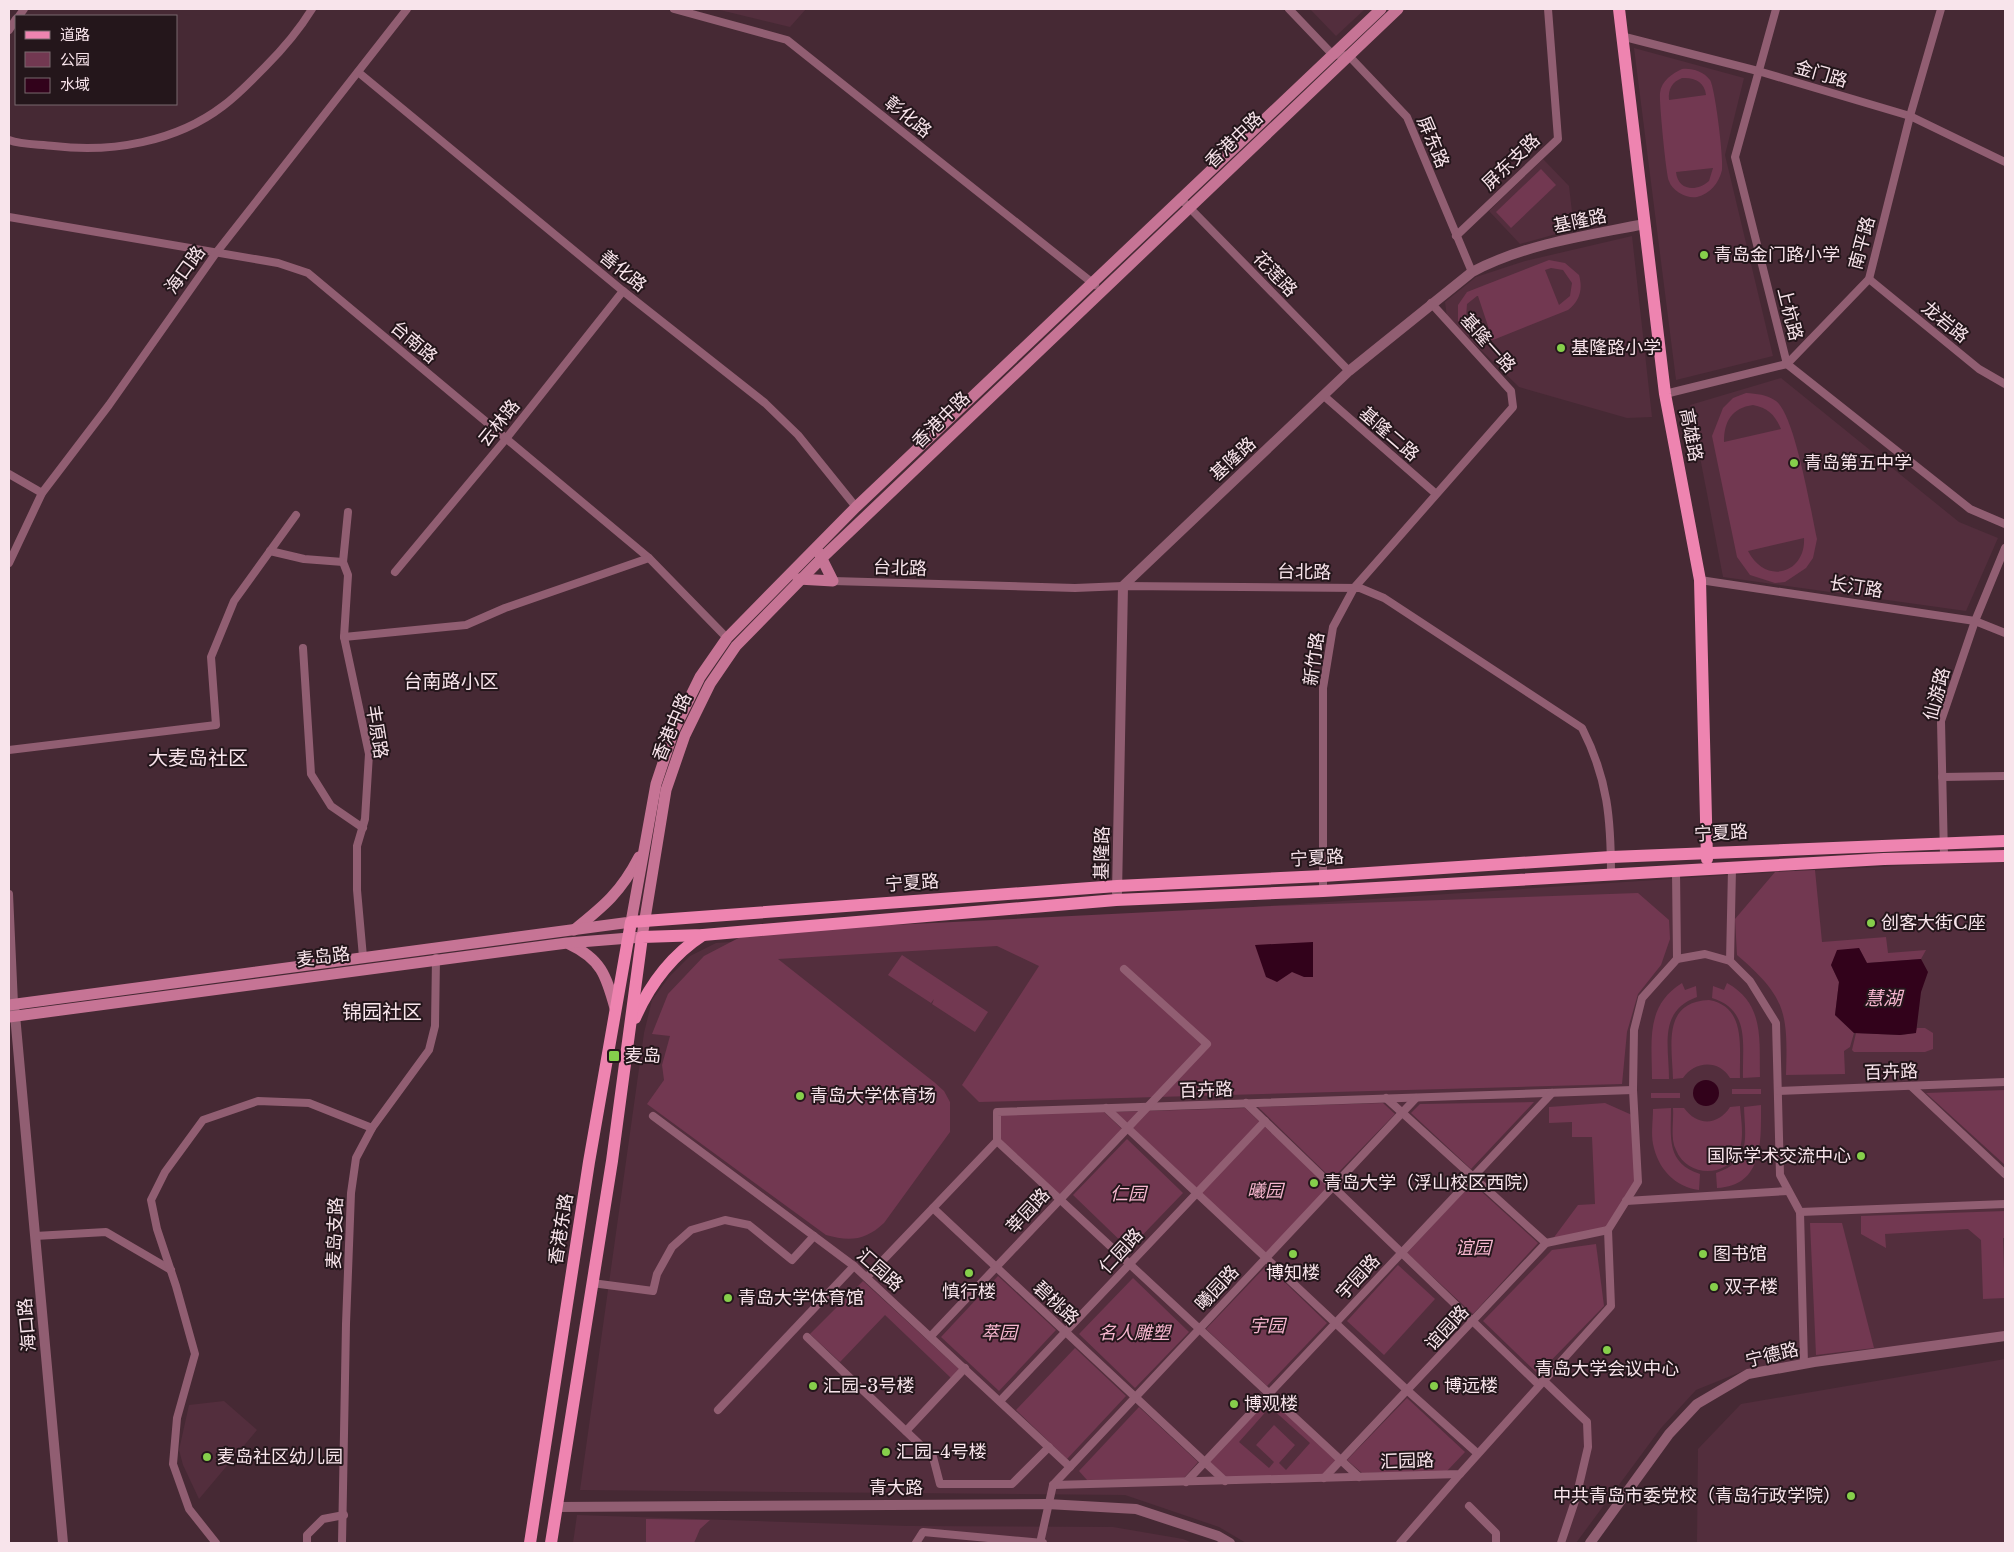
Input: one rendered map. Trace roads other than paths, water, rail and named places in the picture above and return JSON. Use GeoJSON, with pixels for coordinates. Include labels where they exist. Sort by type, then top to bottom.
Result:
{"type":"FeatureCollection","features":[{"type":"Feature","properties":{"kind":"main road","name":"香港中路"},"geometry":{"type":"LineString","coordinates":[[631,922],[656,784],[674,730],[700,677],[727,638],[856,507],[1091,282],[1381,9]]}},
{"type":"Feature","properties":{"kind":"main road","name":"香港中路"},"geometry":{"type":"LineString","coordinates":[[642,937],[666,790],[685,735],[710,684],[736,646],[822,558],[1101,290],[1398,9]]}},
{"type":"Feature","properties":{"kind":"main road","name":"高雄路"},"geometry":{"type":"LineString","coordinates":[[1619,9],[1665,394],[1700,580],[1708,869]]}},
{"type":"Feature","properties":{"kind":"main road"},"geometry":{"type":"LineString","coordinates":[[786,576],[800,580],[833,581],[816,546]]}},
{"type":"Feature","properties":{"kind":"main road","name":"宁夏路"},"geometry":{"type":"LineString","coordinates":[[631,922],[1117,886],[1323,876],[1707,851],[2005,841]]}},
{"type":"Feature","properties":{"kind":"main road"},"geometry":{"type":"LineString","coordinates":[[572,931],[611,898],[626,882],[643,848]]}},
{"type":"Feature","properties":{"kind":"main road","name":"宁夏路"},"geometry":{"type":"LineString","coordinates":[[642,937],[703,935],[1116,900],[1323,891],[1944,856],[2005,856]]}},
{"type":"Feature","properties":{"kind":"main road","name":"麦岛路"},"geometry":{"type":"LineString","coordinates":[[12,1010],[436,954],[631,922]]}},
{"type":"Feature","properties":{"kind":"main road","name":"香港东路"},"geometry":{"type":"LineString","coordinates":[[530,1543],[615,1008],[631,922]]}},
{"type":"Feature","properties":{"kind":"main road"},"geometry":{"type":"LineString","coordinates":[[630,1030],[644,998],[668,964],[686,946],[703,935]]}},
{"type":"Feature","properties":{"kind":"main road"},"geometry":{"type":"LineString","coordinates":[[551,1543],[630,1030],[642,937]]}},
{"type":"Feature","properties":{"kind":"main road","name":"麦岛路"},"geometry":{"type":"LineString","coordinates":[[12,1010],[363,957],[436,954],[642,937]]}},
{"type":"Feature","properties":{"kind":"main road"},"geometry":{"type":"LineString","coordinates":[[567,943],[583,950],[603,970],[615,1008]]}},
{"type":"Feature","properties":{"kind":"street"},"geometry":{"type":"LineString","coordinates":[[9,140],[69,148],[106,148],[150,140],[189,128],[222,107],[249,83],[280,52],[312,9]]}},
{"type":"Feature","properties":{"kind":"street","name":"海口路"},"geometry":{"type":"LineString","coordinates":[[9,563],[42,494],[109,405],[216,253],[407,9]]}},
{"type":"Feature","properties":{"kind":"street","name":"彰化路"},"geometry":{"type":"LineString","coordinates":[[674,9],[787,40],[1101,290]]}},
{"type":"Feature","properties":{"kind":"street"},"geometry":{"type":"LineString","coordinates":[[1289,9],[1332,54],[1349,56]]}},
{"type":"Feature","properties":{"kind":"street","name":"屏东支路"},"geometry":{"type":"LineString","coordinates":[[1456,236],[1558,139],[1548,9]]}},
{"type":"Feature","properties":{"kind":"street","name":"上杭路"},"geometry":{"type":"LineString","coordinates":[[1776,9],[1735,157],[1787,364],[1970,509],[2005,524]]}},
{"type":"Feature","properties":{"kind":"street","name":"南平路"},"geometry":{"type":"LineString","coordinates":[[1787,364],[1869,280],[1910,116],[1941,9]]}},
{"type":"Feature","properties":{"kind":"street","name":"金门路"},"geometry":{"type":"LineString","coordinates":[[1621,36],[1758,71],[1910,116],[2005,162]]}},
{"type":"Feature","properties":{"kind":"street","name":"屏东路"},"geometry":{"type":"LineString","coordinates":[[1349,56],[1407,117],[1472,272]]}},
{"type":"Feature","properties":{"kind":"street","name":"善化路"},"geometry":{"type":"LineString","coordinates":[[358,72],[623,291],[765,403],[798,435],[856,507]]}},
{"type":"Feature","properties":{"kind":"street","name":"花莲路"},"geometry":{"type":"LineString","coordinates":[[1180,198],[1190,206],[1349,371]]}},
{"type":"Feature","properties":{"kind":"street","name":"台南路"},"geometry":{"type":"LineString","coordinates":[[9,217],[278,263],[308,273],[648,558],[727,638]]}},
{"type":"Feature","properties":{"kind":"street","name":"基隆路"},"geometry":{"type":"LineString","coordinates":[[1116,900],[1123,586],[1349,371],[1431,303],[1472,272],[1485,265],[1544,245],[1644,224]]}},
{"type":"Feature","properties":{"kind":"street","name":"龙岩路"},"geometry":{"type":"LineString","coordinates":[[1869,280],[1979,369],[2005,384]]}},
{"type":"Feature","properties":{"kind":"street","name":"云林路"},"geometry":{"type":"LineString","coordinates":[[395,572],[505,440],[623,291]]}},
{"type":"Feature","properties":{"kind":"street","name":"基隆一路"},"geometry":{"type":"LineString","coordinates":[[1431,303],[1511,391],[1513,407]]}},
{"type":"Feature","properties":{"kind":"street"},"geometry":{"type":"LineString","coordinates":[[1665,394],[1787,364]]}},
{"type":"Feature","properties":{"kind":"street","name":"基隆二路"},"geometry":{"type":"LineString","coordinates":[[1324,396],[1435,493]]}},
{"type":"Feature","properties":{"kind":"street","name":"新竹路"},"geometry":{"type":"LineString","coordinates":[[1323,891],[1323,688],[1333,627],[1354,588],[1435,493],[1513,407]]}},
{"type":"Feature","properties":{"kind":"street"},"geometry":{"type":"LineString","coordinates":[[9,474],[42,494]]}},
{"type":"Feature","properties":{"kind":"street","name":"丰原路"},"geometry":{"type":"LineString","coordinates":[[348,512],[343,562],[348,575],[344,637],[369,754],[365,819],[357,846],[357,890],[363,957]]}},
{"type":"Feature","properties":{"kind":"street"},"geometry":{"type":"LineString","coordinates":[[9,750],[216,725],[211,657],[234,601],[296,515]]}},
{"type":"Feature","properties":{"kind":"street","name":"仙游路"},"geometry":{"type":"LineString","coordinates":[[1944,856],[1941,721],[1975,621],[2005,548]]}},
{"type":"Feature","properties":{"kind":"street"},"geometry":{"type":"LineString","coordinates":[[270,551],[304,559],[343,562]]}},
{"type":"Feature","properties":{"kind":"street"},"geometry":{"type":"LineString","coordinates":[[344,637],[466,625],[506,608],[648,558]]}},
{"type":"Feature","properties":{"kind":"street","name":"长汀路"},"geometry":{"type":"LineString","coordinates":[[1700,580],[1975,621],[2005,633]]}},
{"type":"Feature","properties":{"kind":"street","name":"台北路"},"geometry":{"type":"LineString","coordinates":[[833,581],[1075,588],[1123,586],[1354,588],[1384,598],[1582,728],[1592,747],[1608,799],[1611,875]]}},
{"type":"Feature","properties":{"kind":"street"},"geometry":{"type":"LineString","coordinates":[[303,648],[311,774],[331,806],[363,828]]}},
{"type":"Feature","properties":{"kind":"street"},"geometry":{"type":"LineString","coordinates":[[1942,777],[2005,776]]}},
{"type":"Feature","properties":{"kind":"street"},"geometry":{"type":"LineString","coordinates":[[1730,961],[1732,869]]}},
{"type":"Feature","properties":{"kind":"street"},"geometry":{"type":"LineString","coordinates":[[1676,871],[1677,959]]}},
{"type":"Feature","properties":{"kind":"street","name":"海口路"},"geometry":{"type":"LineString","coordinates":[[9,894],[12,1010],[63,1543]]}},
{"type":"Feature","properties":{"kind":"street","name":"麦岛支路"},"geometry":{"type":"LineString","coordinates":[[342,1543],[344,1516],[346,1324],[351,1193],[356,1158],[372,1128],[430,1050],[435,1026],[436,954]]}},
{"type":"Feature","properties":{"kind":"street"},"geometry":{"type":"LineString","coordinates":[[1386,1098],[1546,1243],[1608,1230],[1638,1182],[1634,1090],[1634,1030],[1642,998],[1677,959],[1705,954],[1730,961],[1750,981],[1776,1023],[1780,1175],[1800,1212],[1804,1364]]}},
{"type":"Feature","properties":{"kind":"street"},"geometry":{"type":"LineString","coordinates":[[931,1336],[1207,1044],[1124,969]]}},
{"type":"Feature","properties":{"kind":"street","name":"百卉路"},"geometry":{"type":"LineString","coordinates":[[1778,1091],[2005,1082]]}},
{"type":"Feature","properties":{"kind":"street"},"geometry":{"type":"LineString","coordinates":[[1911,1086],[2005,1174]]}},
{"type":"Feature","properties":{"kind":"street","name":"百卉路"},"geometry":{"type":"LineString","coordinates":[[997,1141],[997,1112],[1634,1090]]}},
{"type":"Feature","properties":{"kind":"street","name":"宇园路"},"geometry":{"type":"LineString","coordinates":[[1186,1482],[1552,1093]]}},
{"type":"Feature","properties":{"kind":"street","name":"曦园路"},"geometry":{"type":"LineString","coordinates":[[1042,1543],[1047,1504],[1053,1485],[1416,1098]]}},
{"type":"Feature","properties":{"kind":"street"},"geometry":{"type":"LineString","coordinates":[[216,1543],[189,1509],[173,1464],[177,1418],[195,1354],[157,1229],[151,1200],[165,1172],[203,1120],[258,1101],[309,1103],[372,1128]]}},
{"type":"Feature","properties":{"kind":"street"},"geometry":{"type":"LineString","coordinates":[[1246,1103],[1473,1322],[1588,1422],[1588,1447],[1576,1498],[1561,1543]]}},
{"type":"Feature","properties":{"kind":"street"},"geometry":{"type":"LineString","coordinates":[[1106,1108],[1408,1391],[1477,1453]]}},
{"type":"Feature","properties":{"kind":"street","name":"汇园路"},"geometry":{"type":"LineString","coordinates":[[653,1116],[854,1266],[1070,1467]]}},
{"type":"Feature","properties":{"kind":"street","name":"仁园路"},"geometry":{"type":"LineString","coordinates":[[1000,1401],[1265,1121]]}},
{"type":"Feature","properties":{"kind":"street"},"geometry":{"type":"LineString","coordinates":[[867,1277],[997,1141],[1359,1477]]}},
{"type":"Feature","properties":{"kind":"street"},"geometry":{"type":"LineString","coordinates":[[1626,1201],[1788,1191]]}},
{"type":"Feature","properties":{"kind":"street"},"geometry":{"type":"LineString","coordinates":[[1800,1212],[2005,1204]]}},
{"type":"Feature","properties":{"kind":"street","name":"碧桃路"},"geometry":{"type":"LineString","coordinates":[[933,1208],[1225,1481]]}},
{"type":"Feature","properties":{"kind":"street"},"geometry":{"type":"LineString","coordinates":[[592,1283],[653,1291],[657,1274],[672,1247],[691,1230],[725,1220],[749,1225],[792,1260],[814,1236]]}},
{"type":"Feature","properties":{"kind":"street","name":"汇园路"},"geometry":{"type":"LineString","coordinates":[[1053,1485],[1460,1474],[1611,1306],[1608,1230]]}},
{"type":"Feature","properties":{"kind":"street"},"geometry":{"type":"LineString","coordinates":[[35,1236],[106,1232],[171,1270]]}},
{"type":"Feature","properties":{"kind":"street","name":"谊园路"},"geometry":{"type":"LineString","coordinates":[[1324,1478],[1546,1243]]}},
{"type":"Feature","properties":{"kind":"street"},"geometry":{"type":"LineString","coordinates":[[718,1410],[854,1266]]}},
{"type":"Feature","properties":{"kind":"street","name":"宁德路"},"geometry":{"type":"LineString","coordinates":[[1590,1543],[1669,1434],[1698,1404],[1748,1374],[1804,1364],[2005,1336]]}},
{"type":"Feature","properties":{"kind":"street"},"geometry":{"type":"LineString","coordinates":[[807,1337],[933,1457],[940,1484],[1012,1484],[1049,1447]]}},
{"type":"Feature","properties":{"kind":"street"},"geometry":{"type":"LineString","coordinates":[[906,1431],[965,1368]]}},
{"type":"Feature","properties":{"kind":"street"},"geometry":{"type":"LineString","coordinates":[[1400,1543],[1460,1474]]}},
{"type":"Feature","properties":{"kind":"street","name":"青大路"},"geometry":{"type":"LineString","coordinates":[[556,1507],[1047,1504],[1136,1509],[1218,1536],[1230,1543]]}},
{"type":"Feature","properties":{"kind":"street"},"geometry":{"type":"LineString","coordinates":[[1469,1506],[1496,1533],[1496,1543]]}},
{"type":"Feature","properties":{"kind":"street"},"geometry":{"type":"LineString","coordinates":[[307,1543],[307,1535],[323,1519],[344,1516]]}},
{"type":"Feature","properties":{"kind":"street"},"geometry":{"type":"LineString","coordinates":[[916,1543],[923,1532],[1042,1543]]}},
{"type":"Feature","properties":{"kind":"water"},"geometry":{"type":"Polygon","coordinates":[[[1313,942],[1313,977],[1304,977],[1292,972],[1277,982],[1266,977],[1255,945],[1313,942]]]}},
{"type":"Feature","properties":{"kind":"water","name":"慧湖"},"geometry":{"type":"Polygon","coordinates":[[[1859,948],[1867,963],[1921,959],[1928,972],[1921,992],[1916,1033],[1900,1035],[1854,1033],[1835,1015],[1839,982],[1831,965],[1837,950],[1859,948]]]}},
{"type":"Feature","properties":{"kind":"water"},"geometry":{"type":"Polygon","coordinates":[[[1706,1080],[1715,1084],[1719,1093],[1715,1102],[1706,1106],[1697,1102],[1693,1093],[1697,1084],[1706,1080]]]}},
{"type":"Feature","properties":{"kind":"place","name":"青岛金门路小学"},"geometry":{"type":"Point","coordinates":[1704,255]}},
{"type":"Feature","properties":{"kind":"place","name":"基隆路小学"},"geometry":{"type":"Point","coordinates":[1561,348]}},
{"type":"Feature","properties":{"kind":"place","name":"青岛第五中学"},"geometry":{"type":"Point","coordinates":[1794,463]}},
{"type":"Feature","properties":{"kind":"place","name":"创客大街C座"},"geometry":{"type":"Point","coordinates":[1871,923]}},
{"type":"Feature","properties":{"kind":"place","name":"麦岛"},"geometry":{"type":"Point","coordinates":[614,1056]}},
{"type":"Feature","properties":{"kind":"place","name":"青岛大学体育场"},"geometry":{"type":"Point","coordinates":[800,1096]}},
{"type":"Feature","properties":{"kind":"place","name":"国际学术交流中心"},"geometry":{"type":"Point","coordinates":[1861,1156]}},
{"type":"Feature","properties":{"kind":"place","name":"青岛大学（浮山校区西院）"},"geometry":{"type":"Point","coordinates":[1314,1183]}},
{"type":"Feature","properties":{"kind":"place","name":"博知楼"},"geometry":{"type":"Point","coordinates":[1293,1254]}},
{"type":"Feature","properties":{"kind":"place","name":"图书馆"},"geometry":{"type":"Point","coordinates":[1703,1254]}},
{"type":"Feature","properties":{"kind":"place","name":"慎行楼"},"geometry":{"type":"Point","coordinates":[969,1273]}},
{"type":"Feature","properties":{"kind":"place","name":"双子楼"},"geometry":{"type":"Point","coordinates":[1714,1287]}},
{"type":"Feature","properties":{"kind":"place","name":"青岛大学体育馆"},"geometry":{"type":"Point","coordinates":[728,1298]}},
{"type":"Feature","properties":{"kind":"place","name":"青岛大学会议中心"},"geometry":{"type":"Point","coordinates":[1607,1350]}},
{"type":"Feature","properties":{"kind":"place","name":"汇园-3号楼"},"geometry":{"type":"Point","coordinates":[813,1386]}},
{"type":"Feature","properties":{"kind":"place","name":"博远楼"},"geometry":{"type":"Point","coordinates":[1434,1386]}},
{"type":"Feature","properties":{"kind":"place","name":"博观楼"},"geometry":{"type":"Point","coordinates":[1234,1404]}},
{"type":"Feature","properties":{"kind":"place","name":"汇园-4号楼"},"geometry":{"type":"Point","coordinates":[886,1452]}},
{"type":"Feature","properties":{"kind":"place","name":"麦岛社区幼儿园"},"geometry":{"type":"Point","coordinates":[207,1457]}},
{"type":"Feature","properties":{"kind":"place","name":"中共青岛市委党校（青岛行政学院）"},"geometry":{"type":"Point","coordinates":[1851,1496]}},
{"type":"Feature","properties":{"kind":"district","name":"台南路小区"},"geometry":{"type":"Point","coordinates":[451,681]}},
{"type":"Feature","properties":{"kind":"district","name":"大麦岛社区"},"geometry":{"type":"Point","coordinates":[198,758]}},
{"type":"Feature","properties":{"kind":"district","name":"锦园社区"},"geometry":{"type":"Point","coordinates":[382,1012]}},
{"type":"Feature","properties":{"kind":"park label","name":"曦园"},"geometry":{"type":"Point","coordinates":[1265,1191]}},
{"type":"Feature","properties":{"kind":"park label","name":"仁园"},"geometry":{"type":"Point","coordinates":[1128,1194]}},
{"type":"Feature","properties":{"kind":"park label","name":"谊园"},"geometry":{"type":"Point","coordinates":[1473,1248]}},
{"type":"Feature","properties":{"kind":"park label","name":"宇园"},"geometry":{"type":"Point","coordinates":[1267,1326]}},
{"type":"Feature","properties":{"kind":"park label","name":"萃园"},"geometry":{"type":"Point","coordinates":[999,1333]}},
{"type":"Feature","properties":{"kind":"park label","name":"名人雕塑"},"geometry":{"type":"Point","coordinates":[1134,1333]}}]}
